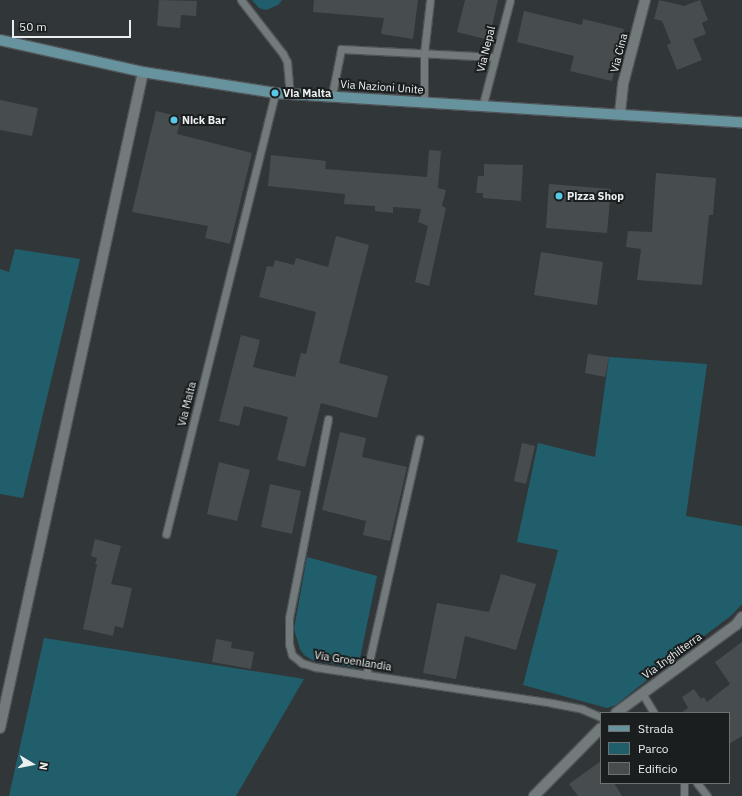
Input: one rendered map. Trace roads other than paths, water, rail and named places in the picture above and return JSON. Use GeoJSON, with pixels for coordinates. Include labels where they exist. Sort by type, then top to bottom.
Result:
{"type":"FeatureCollection","features":[{"type":"Feature","properties":{"kind":"street","name":"Via Cina"},"geometry":{"type":"LineString","coordinates":[[620,113],[623,84],[645,0]]}},
{"type":"Feature","properties":{"kind":"street","name":"Via Nazioni Unite"},"geometry":{"type":"LineString","coordinates":[[0,40],[143,72],[275,93],[483,104],[742,122]]}},
{"type":"Feature","properties":{"kind":"street"},"geometry":{"type":"LineString","coordinates":[[0,728],[143,72]]}},
{"type":"Feature","properties":{"kind":"street","name":"Via Inghilterra"},"geometry":{"type":"LineString","coordinates":[[617,712],[736,625],[742,618]]}},
{"type":"Feature","properties":{"kind":"street"},"geometry":{"type":"LineString","coordinates":[[534,796],[600,729]]}},
{"type":"Feature","properties":{"kind":"lane"},"geometry":{"type":"LineString","coordinates":[[241,0],[283,54],[287,62],[290,94]]}},
{"type":"Feature","properties":{"kind":"lane"},"geometry":{"type":"LineString","coordinates":[[424,102],[424,53],[430,0]]}},
{"type":"Feature","properties":{"kind":"lane","name":"Via Nepal"},"geometry":{"type":"LineString","coordinates":[[483,104],[510,0]]}},
{"type":"Feature","properties":{"kind":"lane"},"geometry":{"type":"LineString","coordinates":[[332,95],[341,49],[495,57]]}},
{"type":"Feature","properties":{"kind":"lane","name":"Via Malta"},"geometry":{"type":"LineString","coordinates":[[166,534],[275,93]]}},
{"type":"Feature","properties":{"kind":"lane","name":"Via Groenlandia"},"geometry":{"type":"LineString","coordinates":[[328,419],[289,618],[289,644],[292,654],[302,663],[366,675],[552,703],[582,709],[600,717]]}},
{"type":"Feature","properties":{"kind":"lane"},"geometry":{"type":"LineString","coordinates":[[366,675],[419,439]]}},
{"type":"Feature","properties":{"kind":"lane"},"geometry":{"type":"LineString","coordinates":[[642,693],[653,712]]}},
{"type":"Feature","properties":{"kind":"lane"},"geometry":{"type":"LineString","coordinates":[[684,784],[684,796]]}},
{"type":"Feature","properties":{"kind":"lane"},"geometry":{"type":"LineString","coordinates":[[698,784],[707,796]]}},
{"type":"Feature","properties":{"kind":"place","name":"Via Malta"},"geometry":{"type":"Point","coordinates":[275,93]}},
{"type":"Feature","properties":{"kind":"place","name":"Nick Bar"},"geometry":{"type":"Point","coordinates":[174,120]}},
{"type":"Feature","properties":{"kind":"place","name":"Pizza Shop"},"geometry":{"type":"Point","coordinates":[559,196]}}]}
